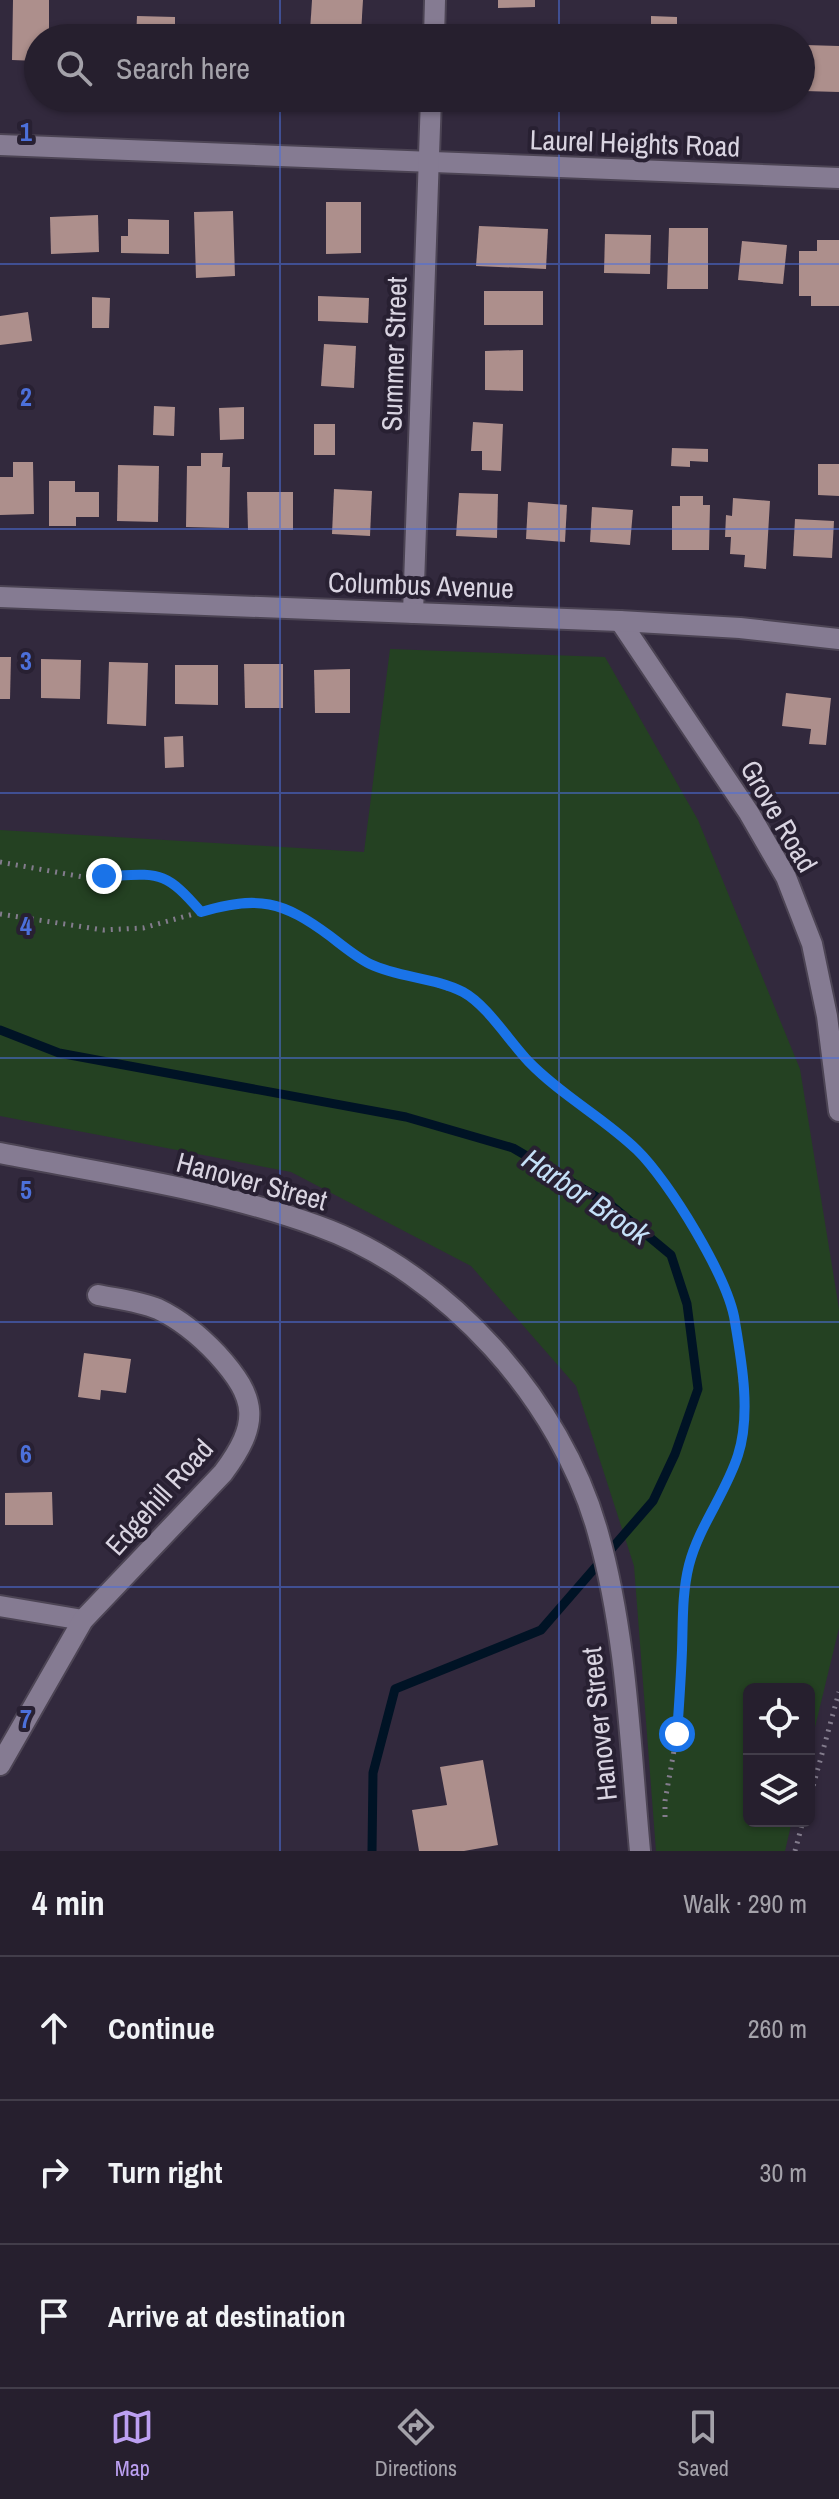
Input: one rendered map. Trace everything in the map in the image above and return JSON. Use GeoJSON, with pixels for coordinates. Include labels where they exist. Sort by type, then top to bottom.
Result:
{"type":"FeatureCollection","features":[{"type":"Feature","properties":{"kind":"street"},"geometry":{"type":"LineString","coordinates":[[434,24],[435,0]]}},
{"type":"Feature","properties":{"kind":"street","name":"Summer Street"},"geometry":{"type":"LineString","coordinates":[[413,613],[431,112]]}},
{"type":"Feature","properties":{"kind":"street","name":"Laurel Heights Road"},"geometry":{"type":"LineString","coordinates":[[0,145],[839,178]]}},
{"type":"Feature","properties":{"kind":"street","name":"Columbus Avenue"},"geometry":{"type":"LineString","coordinates":[[0,597],[620,621],[740,628],[839,639]]}},
{"type":"Feature","properties":{"kind":"street","name":"Grove Road"},"geometry":{"type":"LineString","coordinates":[[620,621],[749,813],[786,877],[812,944],[827,1016],[839,1110]]}},
{"type":"Feature","properties":{"kind":"street","name":"Hanover Street"},"geometry":{"type":"LineString","coordinates":[[0,1153],[204,1193],[322,1227],[377,1254],[426,1286],[468,1322],[511,1367],[548,1422],[577,1477],[598,1531],[612,1592],[624,1674],[640,1851]]}},
{"type":"Feature","properties":{"kind":"street","name":"Edgehill Road"},"geometry":{"type":"LineString","coordinates":[[0,1765],[83,1620],[223,1473],[240,1449],[249,1422],[247,1399],[239,1378],[207,1344],[171,1316],[155,1308],[98,1295]]}},
{"type":"Feature","properties":{"kind":"street"},"geometry":{"type":"LineString","coordinates":[[0,1606],[83,1620]]}},
{"type":"Feature","properties":{"kind":"path"},"geometry":{"type":"LineString","coordinates":[[0,862],[83,877],[152,874],[165,877],[179,887],[201,912]]}},
{"type":"Feature","properties":{"kind":"path"},"geometry":{"type":"LineString","coordinates":[[0,914],[103,930],[143,928],[226,905],[257,902],[284,907],[305,917],[369,964],[464,993],[559,1090],[636,1149],[654,1168],[712,1260],[726,1289],[735,1320],[743,1398],[743,1431],[738,1456],[695,1544],[688,1568],[677,1734],[665,1801],[665,1824]]}},
{"type":"Feature","properties":{"kind":"path"},"geometry":{"type":"LineString","coordinates":[[815,1779],[839,1692]]}},
{"type":"Feature","properties":{"kind":"path"},"geometry":{"type":"LineString","coordinates":[[795,1851],[801,1827]]}},
{"type":"Feature","properties":{"kind":"green space"},"geometry":{"type":"Polygon","coordinates":[[[390,649],[605,657],[698,820],[800,1069],[839,1309],[839,1628],[815,1727],[815,1683],[743,1683],[743,1827],[791,1827],[785,1851],[656,1851],[634,1566],[576,1386],[471,1266],[291,1172],[0,1116],[0,830],[364,852],[390,649]]]}},
{"type":"Feature","properties":{"kind":"building"},"geometry":{"type":"Polygon","coordinates":[[[13,0],[49,0],[49,24],[24,24],[24,60],[12,60],[13,0]]]}},
{"type":"Feature","properties":{"kind":"building"},"geometry":{"type":"Polygon","coordinates":[[[312,0],[363,0],[362,24],[310,24],[312,0]]]}},
{"type":"Feature","properties":{"kind":"building"},"geometry":{"type":"Polygon","coordinates":[[[498,0],[535,0],[535,7],[498,8],[498,0]]]}},
{"type":"Feature","properties":{"kind":"building"},"geometry":{"type":"Polygon","coordinates":[[[137,16],[175,17],[175,24],[137,24],[137,16]]]}},
{"type":"Feature","properties":{"kind":"building"},"geometry":{"type":"Polygon","coordinates":[[[651,16],[677,17],[677,24],[651,24],[651,16]]]}},
{"type":"Feature","properties":{"kind":"building"},"geometry":{"type":"Polygon","coordinates":[[[815,45],[839,46],[839,92],[815,91],[815,45]]]}},
{"type":"Feature","properties":{"kind":"building"},"geometry":{"type":"Polygon","coordinates":[[[326,202],[361,202],[361,253],[326,254],[326,202]]]}},
{"type":"Feature","properties":{"kind":"building"},"geometry":{"type":"Polygon","coordinates":[[[233,211],[235,276],[196,278],[194,212],[233,211]]]}},
{"type":"Feature","properties":{"kind":"building"},"geometry":{"type":"Polygon","coordinates":[[[98,215],[99,252],[51,254],[50,217],[98,215]]]}},
{"type":"Feature","properties":{"kind":"building"},"geometry":{"type":"Polygon","coordinates":[[[128,219],[169,220],[169,254],[121,253],[121,236],[128,236],[128,219]]]}},
{"type":"Feature","properties":{"kind":"building"},"geometry":{"type":"Polygon","coordinates":[[[479,226],[548,229],[546,269],[476,266],[479,226]]]}},
{"type":"Feature","properties":{"kind":"building"},"geometry":{"type":"Polygon","coordinates":[[[669,228],[708,228],[708,289],[667,289],[669,228]]]}},
{"type":"Feature","properties":{"kind":"building"},"geometry":{"type":"Polygon","coordinates":[[[605,234],[651,235],[650,274],[604,273],[605,234]]]}},
{"type":"Feature","properties":{"kind":"building"},"geometry":{"type":"Polygon","coordinates":[[[817,240],[839,240],[839,306],[811,306],[811,296],[799,296],[799,251],[817,251],[817,240]]]}},
{"type":"Feature","properties":{"kind":"building"},"geometry":{"type":"Polygon","coordinates":[[[742,241],[787,245],[783,284],[738,280],[742,241]]]}},
{"type":"Feature","properties":{"kind":"building"},"geometry":{"type":"Polygon","coordinates":[[[484,291],[543,291],[543,325],[484,325],[484,291]]]}},
{"type":"Feature","properties":{"kind":"building"},"geometry":{"type":"Polygon","coordinates":[[[318,296],[369,298],[368,323],[318,321],[318,296]]]}},
{"type":"Feature","properties":{"kind":"building"},"geometry":{"type":"Polygon","coordinates":[[[92,297],[110,298],[109,328],[92,328],[92,297]]]}},
{"type":"Feature","properties":{"kind":"building"},"geometry":{"type":"Polygon","coordinates":[[[28,312],[32,341],[0,345],[0,316],[28,312]]]}},
{"type":"Feature","properties":{"kind":"building"},"geometry":{"type":"Polygon","coordinates":[[[324,344],[356,346],[354,388],[321,386],[324,344]]]}},
{"type":"Feature","properties":{"kind":"building"},"geometry":{"type":"Polygon","coordinates":[[[523,350],[523,391],[485,390],[485,351],[523,350]]]}},
{"type":"Feature","properties":{"kind":"building"},"geometry":{"type":"Polygon","coordinates":[[[154,406],[175,407],[174,436],[153,435],[154,406]]]}},
{"type":"Feature","properties":{"kind":"building"},"geometry":{"type":"Polygon","coordinates":[[[244,407],[244,439],[220,440],[219,408],[244,407]]]}},
{"type":"Feature","properties":{"kind":"building"},"geometry":{"type":"Polygon","coordinates":[[[473,422],[503,424],[501,471],[482,470],[482,451],[471,451],[473,422]]]}},
{"type":"Feature","properties":{"kind":"building"},"geometry":{"type":"Polygon","coordinates":[[[314,424],[335,424],[335,455],[314,455],[314,424]]]}},
{"type":"Feature","properties":{"kind":"building"},"geometry":{"type":"Polygon","coordinates":[[[672,448],[708,449],[708,462],[690,461],[690,467],[671,466],[672,448]]]}},
{"type":"Feature","properties":{"kind":"building"},"geometry":{"type":"Polygon","coordinates":[[[201,453],[223,453],[222,467],[230,467],[229,528],[186,527],[187,466],[201,466],[201,453]]]}},
{"type":"Feature","properties":{"kind":"building"},"geometry":{"type":"Polygon","coordinates":[[[13,462],[33,462],[34,514],[0,515],[0,477],[13,477],[13,462]]]}},
{"type":"Feature","properties":{"kind":"building"},"geometry":{"type":"Polygon","coordinates":[[[818,464],[839,464],[839,496],[818,495],[818,464]]]}},
{"type":"Feature","properties":{"kind":"building"},"geometry":{"type":"Polygon","coordinates":[[[118,465],[159,466],[158,522],[117,521],[118,465]]]}},
{"type":"Feature","properties":{"kind":"building"},"geometry":{"type":"Polygon","coordinates":[[[49,481],[75,481],[75,492],[99,492],[99,517],[76,517],[76,526],[49,526],[49,481]]]}},
{"type":"Feature","properties":{"kind":"building"},"geometry":{"type":"Polygon","coordinates":[[[334,489],[372,491],[370,536],[332,534],[334,489]]]}},
{"type":"Feature","properties":{"kind":"building"},"geometry":{"type":"Polygon","coordinates":[[[247,492],[293,492],[293,530],[248,530],[247,492]]]}},
{"type":"Feature","properties":{"kind":"building"},"geometry":{"type":"Polygon","coordinates":[[[459,493],[498,494],[497,538],[456,536],[459,493]]]}},
{"type":"Feature","properties":{"kind":"building"},"geometry":{"type":"Polygon","coordinates":[[[680,496],[703,496],[703,505],[710,505],[709,550],[672,550],[672,506],[680,506],[680,496]]]}},
{"type":"Feature","properties":{"kind":"building"},"geometry":{"type":"Polygon","coordinates":[[[733,498],[770,501],[766,569],[744,567],[745,555],[730,554],[731,537],[725,537],[726,515],[732,516],[733,498]]]}},
{"type":"Feature","properties":{"kind":"building"},"geometry":{"type":"Polygon","coordinates":[[[528,502],[567,505],[565,542],[526,539],[528,502]]]}},
{"type":"Feature","properties":{"kind":"building"},"geometry":{"type":"Polygon","coordinates":[[[592,507],[633,510],[630,545],[590,542],[592,507]]]}},
{"type":"Feature","properties":{"kind":"building"},"geometry":{"type":"Polygon","coordinates":[[[795,519],[834,521],[832,558],[793,556],[795,519]]]}},
{"type":"Feature","properties":{"kind":"building"},"geometry":{"type":"Polygon","coordinates":[[[0,657],[11,657],[10,699],[0,699],[0,657]]]}},
{"type":"Feature","properties":{"kind":"building"},"geometry":{"type":"Polygon","coordinates":[[[41,659],[81,660],[80,699],[41,698],[41,659]]]}},
{"type":"Feature","properties":{"kind":"building"},"geometry":{"type":"Polygon","coordinates":[[[109,662],[148,663],[146,726],[107,724],[109,662]]]}},
{"type":"Feature","properties":{"kind":"building"},"geometry":{"type":"Polygon","coordinates":[[[244,664],[283,664],[283,708],[245,708],[244,664]]]}},
{"type":"Feature","properties":{"kind":"building"},"geometry":{"type":"Polygon","coordinates":[[[175,665],[218,665],[218,705],[175,704],[175,665]]]}},
{"type":"Feature","properties":{"kind":"building"},"geometry":{"type":"Polygon","coordinates":[[[350,669],[350,713],[315,713],[314,670],[350,669]]]}},
{"type":"Feature","properties":{"kind":"building"},"geometry":{"type":"Polygon","coordinates":[[[786,693],[831,698],[826,745],[809,744],[811,729],[782,726],[786,693]]]}},
{"type":"Feature","properties":{"kind":"building"},"geometry":{"type":"Polygon","coordinates":[[[183,736],[184,767],[165,768],[164,737],[183,736]]]}},
{"type":"Feature","properties":{"kind":"building"},"geometry":{"type":"Polygon","coordinates":[[[84,1353],[131,1359],[126,1393],[101,1390],[100,1400],[78,1397],[84,1353]]]}},
{"type":"Feature","properties":{"kind":"building"},"geometry":{"type":"Polygon","coordinates":[[[52,1492],[53,1525],[5,1525],[5,1493],[52,1492]]]}},
{"type":"Feature","properties":{"kind":"building"},"geometry":{"type":"Polygon","coordinates":[[[483,1760],[498,1845],[464,1851],[419,1851],[412,1810],[447,1805],[440,1767],[483,1760]]]}},
{"type":"Feature","properties":{"kind":"waterway","name":"Harbor Brook"},"geometry":{"type":"LineString","coordinates":[[0,1030],[59,1053],[406,1117],[513,1148],[612,1206],[671,1255],[687,1304],[698,1389],[675,1454],[653,1501],[541,1630],[395,1689],[373,1773],[372,1851]]}},
{"type":"Feature","properties":{"kind":"route"},"geometry":{"type":"LineString","coordinates":[[104,876],[152,874],[165,877],[179,887],[201,912],[226,905],[257,902],[284,907],[305,917],[369,964],[464,993],[559,1090],[636,1149],[654,1168],[712,1260],[726,1289],[735,1320],[743,1398],[743,1431],[738,1456],[695,1544],[688,1568],[677,1734]]}}]}
